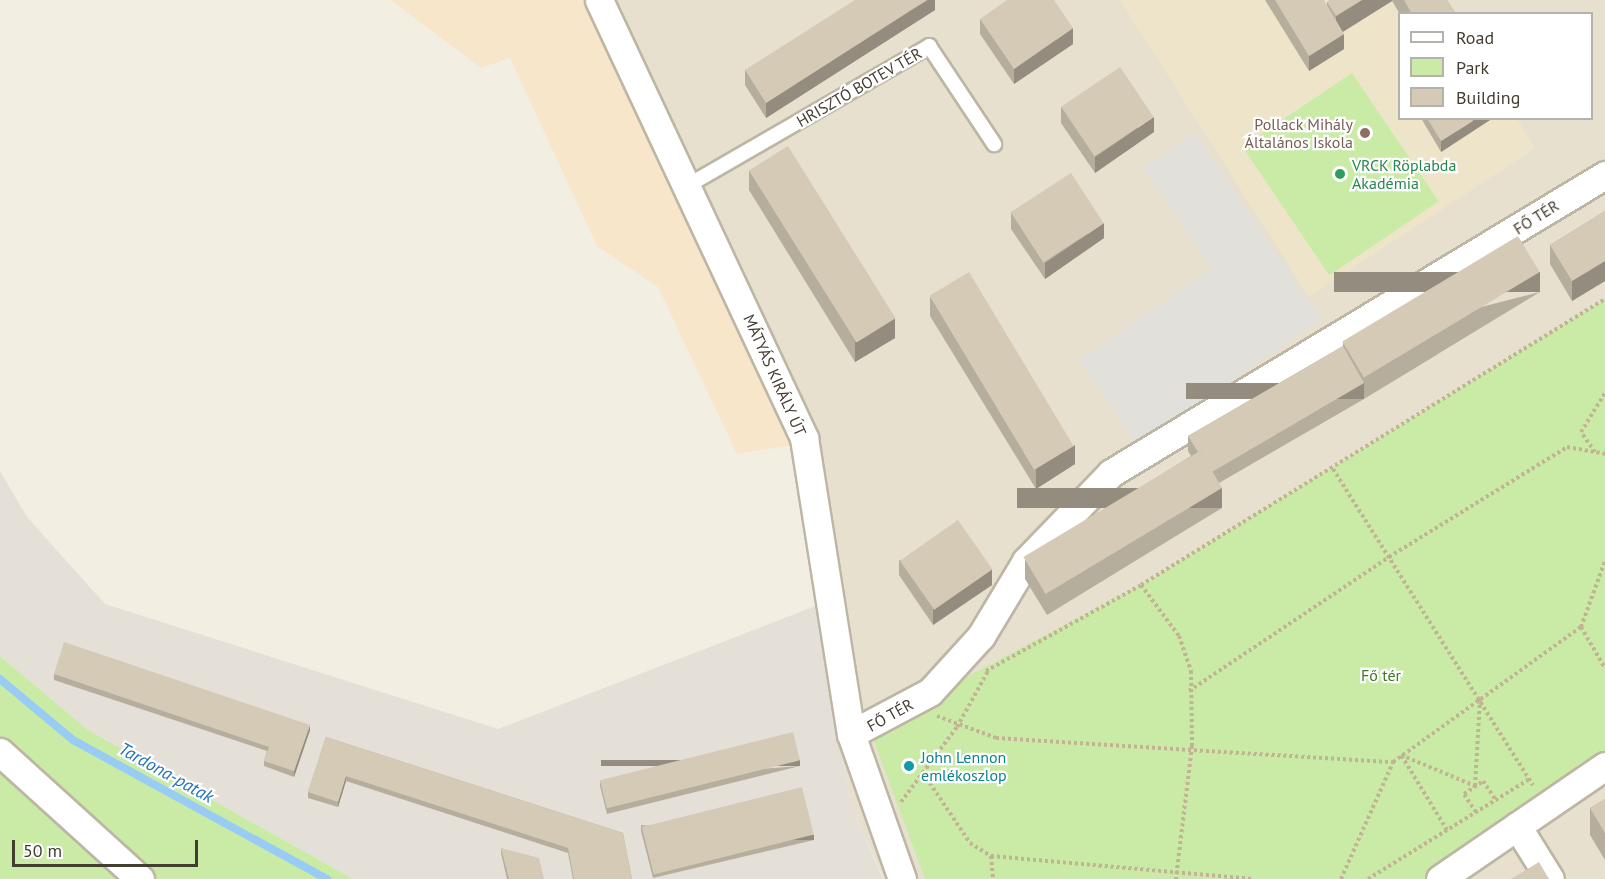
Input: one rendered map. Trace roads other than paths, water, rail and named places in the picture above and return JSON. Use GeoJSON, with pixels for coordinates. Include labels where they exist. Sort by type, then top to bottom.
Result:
{"type":"FeatureCollection","features":[{"type":"Feature","properties":{"kind":"street","name":"MÁTYÁS KIRÁLY ÚT"},"geometry":{"type":"LineString","coordinates":[[599,0],[804,438],[851,734],[902,879]]}},
{"type":"Feature","properties":{"kind":"street","name":"FŐ TÉR"},"geometry":{"type":"LineString","coordinates":[[851,734],[930,692],[981,636],[1026,561],[1111,473],[1605,175]]}},
{"type":"Feature","properties":{"kind":"street"},"geometry":{"type":"LineString","coordinates":[[0,752],[140,879]]}},
{"type":"Feature","properties":{"kind":"street"},"geometry":{"type":"LineString","coordinates":[[1440,879],[1605,766]]}},
{"type":"Feature","properties":{"kind":"street"},"geometry":{"type":"LineString","coordinates":[[1517,826],[1550,879]]}},
{"type":"Feature","properties":{"kind":"lane","name":"HRISZTÓ BOTEV TÉR"},"geometry":{"type":"LineString","coordinates":[[687,186],[929,46],[994,144]]}},
{"type":"Feature","properties":{"kind":"waterway","name":"Tardona-patak"},"geometry":{"type":"LineString","coordinates":[[0,679],[73,740],[327,879]]}},
{"type":"Feature","properties":{"kind":"place","name":"Pollack Mihály Általános Iskola"},"geometry":{"type":"Point","coordinates":[1365,133]}},
{"type":"Feature","properties":{"kind":"place","name":"VRCK Röplabda Akadémia"},"geometry":{"type":"Point","coordinates":[1340,174]}},
{"type":"Feature","properties":{"kind":"place","name":"John Lennon emlékoszlop"},"geometry":{"type":"Point","coordinates":[909,766]}},
{"type":"Feature","properties":{"kind":"park label","name":"Fő tér"},"geometry":{"type":"Point","coordinates":[1381,675]}}]}
